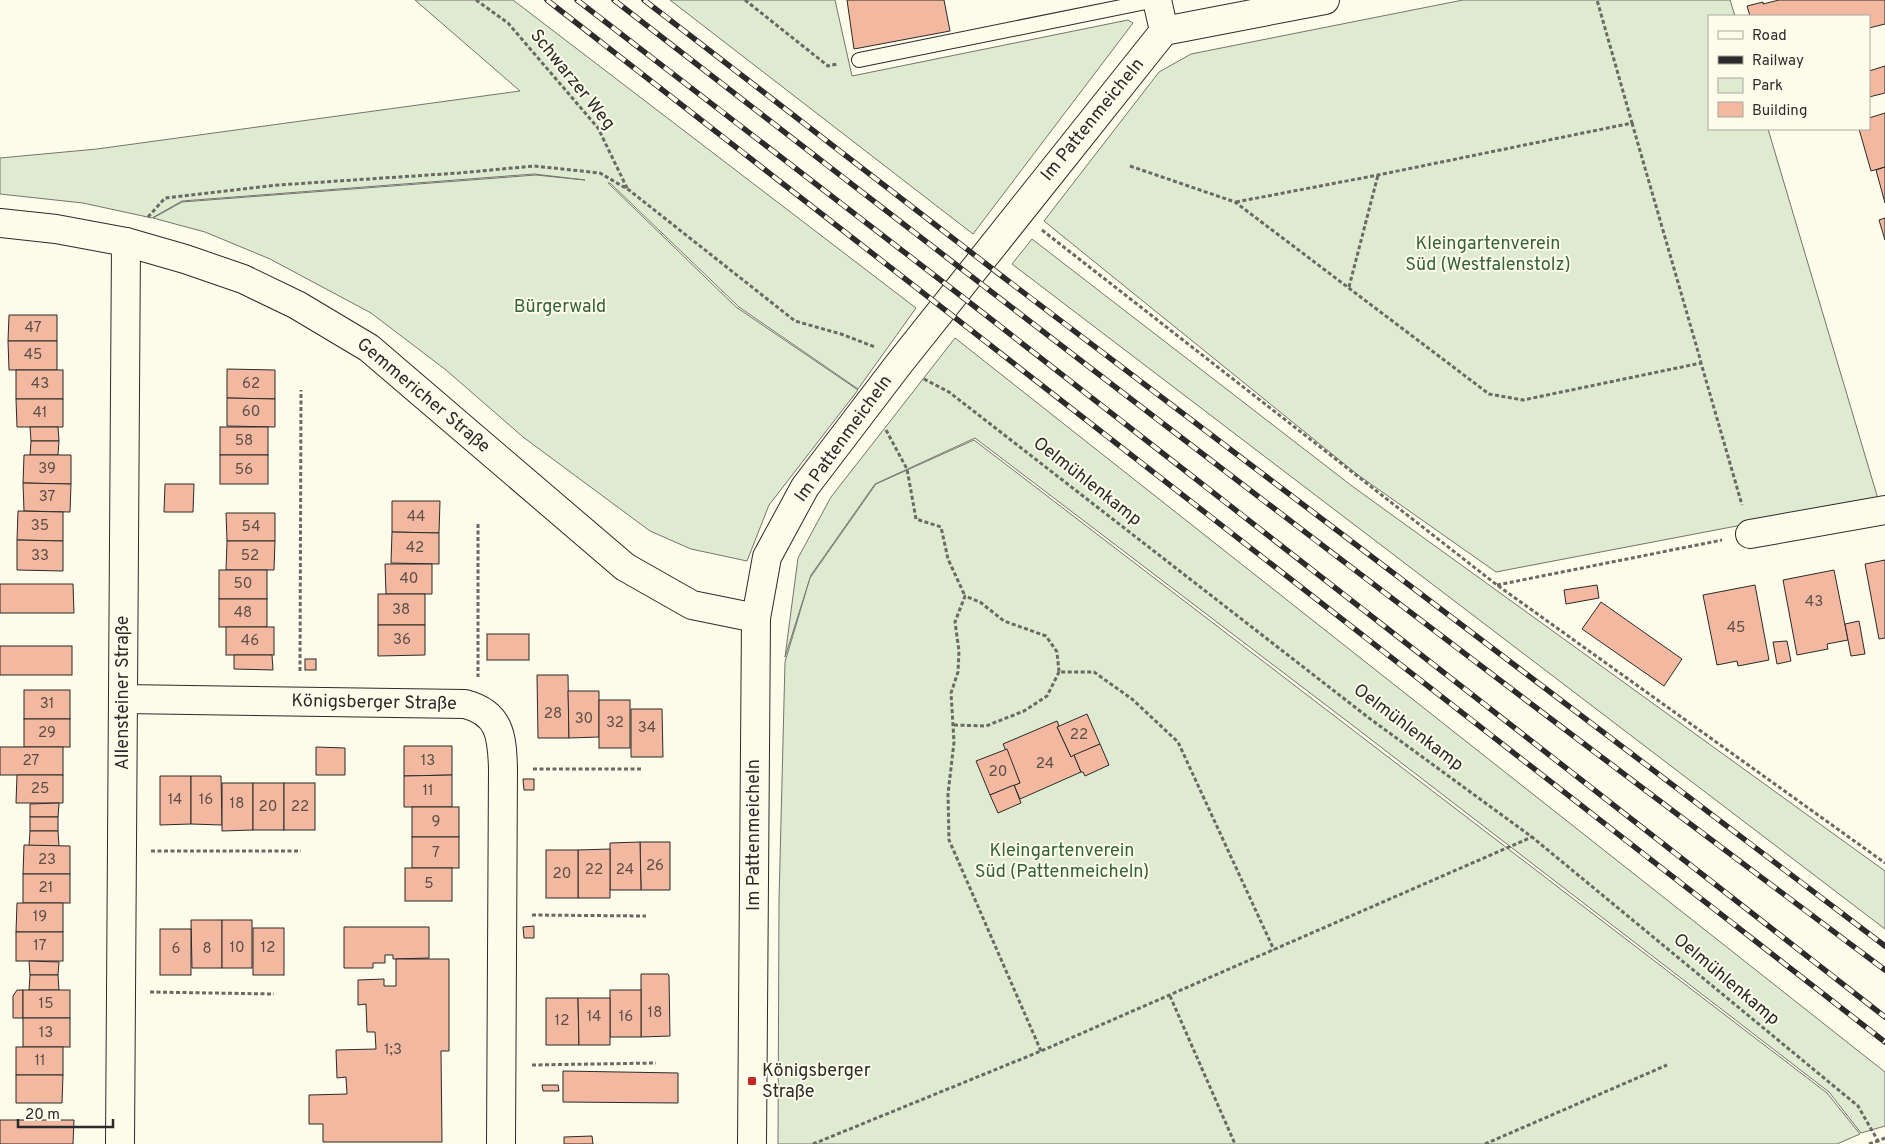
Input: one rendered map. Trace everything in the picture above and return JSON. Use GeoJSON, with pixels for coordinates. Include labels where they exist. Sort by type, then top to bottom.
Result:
{"type":"FeatureCollection","features":[{"type":"Feature","properties":{"kind":"street"},"geometry":{"type":"LineString","coordinates":[[1157,0],[1164,31],[1325,0]]}},
{"type":"Feature","properties":{"kind":"street","name":"Im Pattenmeicheln"},"geometry":{"type":"LineString","coordinates":[[752,1144],[756,618],[767,557],[805,487],[898,365],[1164,31]]}},
{"type":"Feature","properties":{"kind":"street","name":"Gemmericher Straße"},"geometry":{"type":"LineString","coordinates":[[0,223],[56,229],[126,242],[185,259],[243,279],[305,309],[369,348],[625,567],[692,604],[756,618]]}},
{"type":"Feature","properties":{"kind":"street","name":"Allensteiner Straße"},"geometry":{"type":"LineString","coordinates":[[120,1144],[126,242]]}},
{"type":"Feature","properties":{"kind":"street"},"geometry":{"type":"LineString","coordinates":[[1750,534],[1885,510]]}},
{"type":"Feature","properties":{"kind":"street","name":"Königsberger Straße"},"geometry":{"type":"LineString","coordinates":[[123,699],[465,704],[478,707],[490,716],[498,729],[504,768],[501,915],[501,1144]]}},
{"type":"Feature","properties":{"kind":"lane"},"geometry":{"type":"LineString","coordinates":[[859,60],[1157,0]]}},
{"type":"Feature","properties":{"kind":"path","name":"Schwarzer Weg"},"geometry":{"type":"LineString","coordinates":[[476,0],[508,23],[598,128],[628,190]]}},
{"type":"Feature","properties":{"kind":"path"},"geometry":{"type":"LineString","coordinates":[[745,0],[828,66],[859,60]]}},
{"type":"Feature","properties":{"kind":"path"},"geometry":{"type":"LineString","coordinates":[[1497,585],[1750,534],[1597,0]]}},
{"type":"Feature","properties":{"kind":"path"},"geometry":{"type":"LineString","coordinates":[[1235,202],[1632,123]]}},
{"type":"Feature","properties":{"kind":"path"},"geometry":{"type":"LineString","coordinates":[[126,242],[165,198],[278,185],[534,166],[600,173],[628,190],[795,321],[841,334]]}},
{"type":"Feature","properties":{"kind":"path"},"geometry":{"type":"LineString","coordinates":[[1130,166],[1235,202],[1489,394],[1523,400],[1701,363]]}},
{"type":"Feature","properties":{"kind":"path"},"geometry":{"type":"LineString","coordinates":[[1349,287],[1378,175]]}},
{"type":"Feature","properties":{"kind":"path"},"geometry":{"type":"LineString","coordinates":[[1020,212],[1497,585],[1885,863]]}},
{"type":"Feature","properties":{"kind":"path","name":"Oelmühlenkamp"},"geometry":{"type":"LineString","coordinates":[[898,365],[949,392],[1369,718],[1532,837],[1858,1106],[1879,1142]]}},
{"type":"Feature","properties":{"kind":"path"},"geometry":{"type":"LineString","coordinates":[[300,702],[301,390]]}},
{"type":"Feature","properties":{"kind":"path"},"geometry":{"type":"LineString","coordinates":[[871,402],[907,470],[916,519],[941,527],[948,559],[965,596],[980,602],[1004,621],[1046,636],[1057,652],[1059,672],[1047,696],[1024,711],[986,726],[954,725]]}},
{"type":"Feature","properties":{"kind":"path"},"geometry":{"type":"LineString","coordinates":[[478,524],[478,707]]}},
{"type":"Feature","properties":{"kind":"path"},"geometry":{"type":"LineString","coordinates":[[965,596],[955,622],[959,651],[958,672],[951,693],[954,742],[948,794],[950,840],[1041,1051]]}},
{"type":"Feature","properties":{"kind":"path"},"geometry":{"type":"LineString","coordinates":[[1059,672],[1094,672],[1132,699],[1178,742],[1274,950]]}},
{"type":"Feature","properties":{"kind":"path"},"geometry":{"type":"LineString","coordinates":[[504,768],[643,769]]}},
{"type":"Feature","properties":{"kind":"path"},"geometry":{"type":"LineString","coordinates":[[813,1144],[1170,996],[1532,837]]}},
{"type":"Feature","properties":{"kind":"path"},"geometry":{"type":"LineString","coordinates":[[123,852],[301,851]]}},
{"type":"Feature","properties":{"kind":"path"},"geometry":{"type":"LineString","coordinates":[[501,915],[646,916]]}},
{"type":"Feature","properties":{"kind":"path"},"geometry":{"type":"LineString","coordinates":[[122,992],[274,994]]}},
{"type":"Feature","properties":{"kind":"path"},"geometry":{"type":"LineString","coordinates":[[1170,996],[1235,1144]]}},
{"type":"Feature","properties":{"kind":"path"},"geometry":{"type":"LineString","coordinates":[[502,1065],[656,1063]]}},
{"type":"Feature","properties":{"kind":"path"},"geometry":{"type":"LineString","coordinates":[[1485,1144],[1667,1065]]}},
{"type":"Feature","properties":{"kind":"path"},"geometry":{"type":"LineString","coordinates":[[1869,1144],[1879,1142],[1885,1138]]}},
{"type":"Feature","properties":{"kind":"green space","name":"Bürgerwald"},"geometry":{"type":"Polygon","coordinates":[[[415,0],[513,0],[916,308],[858,389],[739,307],[608,183],[736,307],[858,390],[769,505],[747,561],[691,549],[650,531],[523,437],[446,370],[371,313],[270,259],[205,232],[153,218],[182,202],[536,175],[585,180],[534,174],[182,201],[152,218],[83,203],[0,194],[0,158],[97,149],[520,91],[415,0]]]}},
{"type":"Feature","properties":{"kind":"green space"},"geometry":{"type":"Polygon","coordinates":[[[670,0],[835,0],[852,76],[1128,20],[1133,23],[973,234],[670,0]]]}},
{"type":"Feature","properties":{"kind":"green space","name":"Kleingartenverein Süd (Westfalenstolz)"},"geometry":{"type":"Polygon","coordinates":[[[1463,0],[1730,0],[1735,15],[1708,15],[1708,130],[1768,130],[1878,499],[1496,572],[1358,475],[1044,221],[1159,72],[1191,54],[1463,0]]]}},
{"type":"Feature","properties":{"kind":"green space"},"geometry":{"type":"Polygon","coordinates":[[[1032,239],[1352,486],[1885,871],[1885,929],[1012,264],[1032,239]]]}},
{"type":"Feature","properties":{"kind":"green space"},"geometry":{"type":"Polygon","coordinates":[[[955,338],[1885,1072],[1885,1126],[1861,1133],[1829,1092],[975,438],[875,484],[811,575],[785,657],[798,558],[831,497],[955,338]]]}},
{"type":"Feature","properties":{"kind":"green space","name":"Kleingartenverein Süd (Pattenmeicheln)"},"geometry":{"type":"Polygon","coordinates":[[[974,440],[1827,1093],[1860,1134],[1837,1144],[778,1144],[779,900],[785,662],[810,578],[876,484],[974,440]]]}},
{"type":"Feature","properties":{"kind":"building"},"geometry":{"type":"Polygon","coordinates":[[[847,0],[944,0],[950,31],[854,49],[847,0]]]}},
{"type":"Feature","properties":{"kind":"building"},"geometry":{"type":"Polygon","coordinates":[[[1779,0],[1885,0],[1885,24],[1870,28],[1870,15],[1750,15],[1747,6],[1763,2],[1763,4],[1779,0]]]}},
{"type":"Feature","properties":{"kind":"building"},"geometry":{"type":"Polygon","coordinates":[[[1885,66],[1885,93],[1870,97],[1870,71],[1885,66]]]}},
{"type":"Feature","properties":{"kind":"building"},"geometry":{"type":"Polygon","coordinates":[[[1885,113],[1885,167],[1871,171],[1859,130],[1870,130],[1870,118],[1885,113]]]}},
{"type":"Feature","properties":{"kind":"building"},"geometry":{"type":"Polygon","coordinates":[[[1885,167],[1885,203],[1876,170],[1885,167]]]}},
{"type":"Feature","properties":{"kind":"building"},"geometry":{"type":"Polygon","coordinates":[[[1885,218],[1885,240],[1879,220],[1885,218]]]}},
{"type":"Feature","properties":{"kind":"building"},"geometry":{"type":"Polygon","coordinates":[[[9,315],[57,315],[57,341],[8,341],[9,315]]]}},
{"type":"Feature","properties":{"kind":"building"},"geometry":{"type":"Polygon","coordinates":[[[8,341],[57,341],[57,370],[9,370],[8,341]]]}},
{"type":"Feature","properties":{"kind":"building"},"geometry":{"type":"Polygon","coordinates":[[[227,369],[275,370],[275,399],[227,398],[227,369]]]}},
{"type":"Feature","properties":{"kind":"building"},"geometry":{"type":"Polygon","coordinates":[[[16,370],[63,370],[63,399],[16,399],[16,370]]]}},
{"type":"Feature","properties":{"kind":"building"},"geometry":{"type":"Polygon","coordinates":[[[227,398],[275,399],[275,427],[227,426],[227,398]]]}},
{"type":"Feature","properties":{"kind":"building"},"geometry":{"type":"Polygon","coordinates":[[[16,399],[63,399],[63,427],[17,427],[16,399]]]}},
{"type":"Feature","properties":{"kind":"building"},"geometry":{"type":"Polygon","coordinates":[[[30,427],[58,427],[59,441],[31,441],[30,427]]]}},
{"type":"Feature","properties":{"kind":"building"},"geometry":{"type":"Polygon","coordinates":[[[220,427],[268,427],[268,455],[220,455],[220,427]]]}},
{"type":"Feature","properties":{"kind":"building"},"geometry":{"type":"Polygon","coordinates":[[[31,441],[59,441],[58,455],[30,455],[31,441]]]}},
{"type":"Feature","properties":{"kind":"building"},"geometry":{"type":"Polygon","coordinates":[[[24,455],[71,455],[71,484],[23,483],[24,455]]]}},
{"type":"Feature","properties":{"kind":"building"},"geometry":{"type":"Polygon","coordinates":[[[220,455],[268,455],[268,484],[220,484],[220,455]]]}},
{"type":"Feature","properties":{"kind":"building"},"geometry":{"type":"Polygon","coordinates":[[[23,483],[71,484],[70,512],[24,511],[23,483]]]}},
{"type":"Feature","properties":{"kind":"building"},"geometry":{"type":"Polygon","coordinates":[[[165,484],[194,484],[193,512],[164,512],[165,484]]]}},
{"type":"Feature","properties":{"kind":"building"},"geometry":{"type":"Polygon","coordinates":[[[392,501],[440,501],[439,533],[392,532],[392,501]]]}},
{"type":"Feature","properties":{"kind":"building"},"geometry":{"type":"Polygon","coordinates":[[[18,511],[63,512],[63,541],[17,540],[18,511]]]}},
{"type":"Feature","properties":{"kind":"building"},"geometry":{"type":"Polygon","coordinates":[[[226,513],[275,513],[275,541],[227,541],[226,513]]]}},
{"type":"Feature","properties":{"kind":"building"},"geometry":{"type":"Polygon","coordinates":[[[392,532],[439,533],[439,564],[391,563],[392,532]]]}},
{"type":"Feature","properties":{"kind":"building"},"geometry":{"type":"Polygon","coordinates":[[[17,540],[63,541],[63,571],[17,570],[17,540]]]}},
{"type":"Feature","properties":{"kind":"building"},"geometry":{"type":"Polygon","coordinates":[[[227,541],[275,541],[274,570],[226,570],[227,541]]]}},
{"type":"Feature","properties":{"kind":"building"},"geometry":{"type":"Polygon","coordinates":[[[1885,560],[1885,638],[1879,639],[1865,564],[1885,560]]]}},
{"type":"Feature","properties":{"kind":"building"},"geometry":{"type":"Polygon","coordinates":[[[385,564],[432,564],[432,594],[386,594],[385,564]]]}},
{"type":"Feature","properties":{"kind":"building"},"geometry":{"type":"Polygon","coordinates":[[[219,570],[267,570],[267,599],[219,599],[219,570]]]}},
{"type":"Feature","properties":{"kind":"building"},"geometry":{"type":"Polygon","coordinates":[[[1834,570],[1848,640],[1827,644],[1828,649],[1797,655],[1783,580],[1834,570]]]}},
{"type":"Feature","properties":{"kind":"building"},"geometry":{"type":"Polygon","coordinates":[[[0,584],[73,584],[74,613],[0,613],[0,584]]]}},
{"type":"Feature","properties":{"kind":"building"},"geometry":{"type":"Polygon","coordinates":[[[1597,585],[1599,598],[1566,604],[1564,590],[1597,585]]]}},
{"type":"Feature","properties":{"kind":"building"},"geometry":{"type":"Polygon","coordinates":[[[1755,585],[1769,660],[1738,666],[1737,661],[1717,665],[1703,595],[1755,585]]]}},
{"type":"Feature","properties":{"kind":"building"},"geometry":{"type":"Polygon","coordinates":[[[378,594],[425,594],[425,625],[378,625],[378,594]]]}},
{"type":"Feature","properties":{"kind":"building"},"geometry":{"type":"Polygon","coordinates":[[[219,599],[267,599],[267,627],[219,627],[219,599]]]}},
{"type":"Feature","properties":{"kind":"building"},"geometry":{"type":"Polygon","coordinates":[[[1601,602],[1682,659],[1664,686],[1582,629],[1601,602]]]}},
{"type":"Feature","properties":{"kind":"building"},"geometry":{"type":"Polygon","coordinates":[[[1859,621],[1865,654],[1851,656],[1845,624],[1859,621]]]}},
{"type":"Feature","properties":{"kind":"building"},"geometry":{"type":"Polygon","coordinates":[[[378,625],[425,625],[425,655],[378,656],[378,625]]]}},
{"type":"Feature","properties":{"kind":"building"},"geometry":{"type":"Polygon","coordinates":[[[226,627],[274,627],[274,655],[226,655],[226,627]]]}},
{"type":"Feature","properties":{"kind":"building"},"geometry":{"type":"Polygon","coordinates":[[[487,634],[529,634],[529,660],[487,660],[487,634]]]}},
{"type":"Feature","properties":{"kind":"building"},"geometry":{"type":"Polygon","coordinates":[[[1787,641],[1791,661],[1777,664],[1773,642],[1787,641]]]}},
{"type":"Feature","properties":{"kind":"building"},"geometry":{"type":"Polygon","coordinates":[[[0,646],[72,646],[72,675],[0,675],[0,646]]]}},
{"type":"Feature","properties":{"kind":"building"},"geometry":{"type":"Polygon","coordinates":[[[234,655],[272,655],[273,670],[234,669],[234,655]]]}},
{"type":"Feature","properties":{"kind":"building"},"geometry":{"type":"Polygon","coordinates":[[[305,659],[316,659],[316,670],[305,670],[305,659]]]}},
{"type":"Feature","properties":{"kind":"building"},"geometry":{"type":"Polygon","coordinates":[[[537,675],[568,675],[569,738],[538,738],[537,675]]]}},
{"type":"Feature","properties":{"kind":"building"},"geometry":{"type":"Polygon","coordinates":[[[24,690],[70,690],[70,719],[24,719],[24,690]]]}},
{"type":"Feature","properties":{"kind":"building"},"geometry":{"type":"Polygon","coordinates":[[[568,691],[599,691],[599,737],[569,738],[568,691]]]}},
{"type":"Feature","properties":{"kind":"building"},"geometry":{"type":"Polygon","coordinates":[[[599,700],[630,700],[630,748],[599,748],[599,700]]]}},
{"type":"Feature","properties":{"kind":"building"},"geometry":{"type":"Polygon","coordinates":[[[631,709],[662,709],[663,757],[631,757],[631,709]]]}},
{"type":"Feature","properties":{"kind":"building"},"geometry":{"type":"Polygon","coordinates":[[[1087,714],[1100,744],[1071,757],[1057,727],[1087,714]]]}},
{"type":"Feature","properties":{"kind":"building"},"geometry":{"type":"Polygon","coordinates":[[[24,719],[70,719],[70,747],[24,747],[24,719]]]}},
{"type":"Feature","properties":{"kind":"building"},"geometry":{"type":"Polygon","coordinates":[[[1057,721],[1059,726],[1057,727],[1071,757],[1074,755],[1081,772],[1020,799],[1014,785],[1020,783],[1003,744],[1057,721]]]}},
{"type":"Feature","properties":{"kind":"building"},"geometry":{"type":"Polygon","coordinates":[[[1100,744],[1109,765],[1085,776],[1081,772],[1074,755],[1100,744]]]}},
{"type":"Feature","properties":{"kind":"building"},"geometry":{"type":"Polygon","coordinates":[[[404,746],[452,746],[452,775],[404,776],[404,746]]]}},
{"type":"Feature","properties":{"kind":"building"},"geometry":{"type":"Polygon","coordinates":[[[0,747],[63,747],[63,775],[0,775],[0,747]]]}},
{"type":"Feature","properties":{"kind":"building"},"geometry":{"type":"Polygon","coordinates":[[[316,747],[345,748],[345,775],[316,775],[316,747]]]}},
{"type":"Feature","properties":{"kind":"building"},"geometry":{"type":"Polygon","coordinates":[[[1007,749],[1020,783],[990,795],[976,761],[1007,749]]]}},
{"type":"Feature","properties":{"kind":"building"},"geometry":{"type":"Polygon","coordinates":[[[17,775],[63,775],[63,803],[16,803],[17,775]]]}},
{"type":"Feature","properties":{"kind":"building"},"geometry":{"type":"Polygon","coordinates":[[[452,775],[452,807],[404,807],[404,776],[452,775]]]}},
{"type":"Feature","properties":{"kind":"building"},"geometry":{"type":"Polygon","coordinates":[[[160,776],[191,776],[191,824],[160,825],[160,776]]]}},
{"type":"Feature","properties":{"kind":"building"},"geometry":{"type":"Polygon","coordinates":[[[191,776],[221,776],[222,825],[191,824],[191,776]]]}},
{"type":"Feature","properties":{"kind":"building"},"geometry":{"type":"Polygon","coordinates":[[[523,779],[534,779],[534,790],[524,790],[523,779]]]}},
{"type":"Feature","properties":{"kind":"building"},"geometry":{"type":"Polygon","coordinates":[[[222,783],[253,783],[253,830],[222,831],[222,783]]]}},
{"type":"Feature","properties":{"kind":"building"},"geometry":{"type":"Polygon","coordinates":[[[253,783],[284,783],[284,830],[253,830],[253,783]]]}},
{"type":"Feature","properties":{"kind":"building"},"geometry":{"type":"Polygon","coordinates":[[[284,783],[315,783],[315,830],[284,830],[284,783]]]}},
{"type":"Feature","properties":{"kind":"building"},"geometry":{"type":"Polygon","coordinates":[[[1014,785],[1021,803],[998,813],[990,795],[1014,785]]]}},
{"type":"Feature","properties":{"kind":"building"},"geometry":{"type":"Polygon","coordinates":[[[59,803],[58,817],[30,817],[30,804],[59,803]]]}},
{"type":"Feature","properties":{"kind":"building"},"geometry":{"type":"Polygon","coordinates":[[[412,807],[459,807],[459,837],[412,837],[412,807]]]}},
{"type":"Feature","properties":{"kind":"building"},"geometry":{"type":"Polygon","coordinates":[[[30,817],[58,817],[58,831],[30,831],[30,817]]]}},
{"type":"Feature","properties":{"kind":"building"},"geometry":{"type":"Polygon","coordinates":[[[30,831],[58,831],[59,846],[29,846],[30,831]]]}},
{"type":"Feature","properties":{"kind":"building"},"geometry":{"type":"Polygon","coordinates":[[[412,837],[459,837],[459,868],[412,868],[412,837]]]}},
{"type":"Feature","properties":{"kind":"building"},"geometry":{"type":"Polygon","coordinates":[[[640,842],[670,842],[670,890],[641,890],[640,842]]]}},
{"type":"Feature","properties":{"kind":"building"},"geometry":{"type":"Polygon","coordinates":[[[640,842],[641,890],[610,890],[610,843],[640,842]]]}},
{"type":"Feature","properties":{"kind":"building"},"geometry":{"type":"Polygon","coordinates":[[[24,845],[70,846],[70,874],[23,874],[24,845]]]}},
{"type":"Feature","properties":{"kind":"building"},"geometry":{"type":"Polygon","coordinates":[[[610,849],[610,898],[578,898],[578,850],[610,849]]]}},
{"type":"Feature","properties":{"kind":"building"},"geometry":{"type":"Polygon","coordinates":[[[546,850],[578,850],[578,898],[546,898],[546,850]]]}},
{"type":"Feature","properties":{"kind":"building"},"geometry":{"type":"Polygon","coordinates":[[[405,868],[452,868],[452,901],[405,901],[405,868]]]}},
{"type":"Feature","properties":{"kind":"building"},"geometry":{"type":"Polygon","coordinates":[[[23,874],[70,874],[70,903],[23,903],[23,874]]]}},
{"type":"Feature","properties":{"kind":"building"},"geometry":{"type":"Polygon","coordinates":[[[17,903],[63,903],[63,932],[16,932],[17,903]]]}},
{"type":"Feature","properties":{"kind":"building"},"geometry":{"type":"Polygon","coordinates":[[[191,920],[222,920],[222,968],[192,968],[191,920]]]}},
{"type":"Feature","properties":{"kind":"building"},"geometry":{"type":"Polygon","coordinates":[[[222,920],[252,920],[252,968],[222,968],[222,920]]]}},
{"type":"Feature","properties":{"kind":"building"},"geometry":{"type":"Polygon","coordinates":[[[534,926],[534,938],[524,938],[523,927],[534,926]]]}},
{"type":"Feature","properties":{"kind":"building"},"geometry":{"type":"Polygon","coordinates":[[[344,927],[429,927],[429,958],[393,959],[393,955],[385,955],[385,963],[373,963],[373,968],[344,968],[344,927]]]}},
{"type":"Feature","properties":{"kind":"building"},"geometry":{"type":"Polygon","coordinates":[[[253,928],[284,928],[284,975],[253,975],[253,928]]]}},
{"type":"Feature","properties":{"kind":"building"},"geometry":{"type":"Polygon","coordinates":[[[160,929],[191,929],[191,975],[160,975],[160,929]]]}},
{"type":"Feature","properties":{"kind":"building"},"geometry":{"type":"Polygon","coordinates":[[[16,932],[63,932],[63,961],[16,961],[16,932]]]}},
{"type":"Feature","properties":{"kind":"building"},"geometry":{"type":"Polygon","coordinates":[[[396,959],[449,959],[449,1051],[441,1051],[442,1142],[323,1142],[323,1124],[309,1124],[309,1095],[347,1094],[346,1077],[337,1078],[336,1050],[376,1049],[375,1032],[367,1032],[366,1004],[358,1005],[358,980],[384,979],[384,986],[396,986],[396,959]]]}},
{"type":"Feature","properties":{"kind":"building"},"geometry":{"type":"Polygon","coordinates":[[[29,961],[59,962],[58,975],[30,975],[29,961]]]}},
{"type":"Feature","properties":{"kind":"building"},"geometry":{"type":"Polygon","coordinates":[[[641,974],[668,974],[669,976],[670,1036],[641,1037],[641,974]]]}},
{"type":"Feature","properties":{"kind":"building"},"geometry":{"type":"Polygon","coordinates":[[[30,975],[58,975],[59,990],[29,990],[30,975]]]}},
{"type":"Feature","properties":{"kind":"building"},"geometry":{"type":"Polygon","coordinates":[[[17,990],[23,990],[23,1018],[13,1018],[13,996],[17,990]]]}},
{"type":"Feature","properties":{"kind":"building"},"geometry":{"type":"Polygon","coordinates":[[[23,990],[70,990],[70,1018],[23,1018],[23,990]]]}},
{"type":"Feature","properties":{"kind":"building"},"geometry":{"type":"Polygon","coordinates":[[[610,990],[641,990],[641,1037],[610,1037],[610,990]]]}},
{"type":"Feature","properties":{"kind":"building"},"geometry":{"type":"Polygon","coordinates":[[[546,998],[578,998],[579,1045],[546,1045],[546,998]]]}},
{"type":"Feature","properties":{"kind":"building"},"geometry":{"type":"Polygon","coordinates":[[[578,998],[610,998],[610,1045],[579,1045],[578,998]]]}},
{"type":"Feature","properties":{"kind":"building"},"geometry":{"type":"Polygon","coordinates":[[[23,1018],[70,1018],[70,1047],[23,1047],[23,1018]]]}},
{"type":"Feature","properties":{"kind":"building"},"geometry":{"type":"Polygon","coordinates":[[[16,1047],[63,1047],[63,1075],[16,1075],[16,1047]]]}},
{"type":"Feature","properties":{"kind":"building"},"geometry":{"type":"Polygon","coordinates":[[[563,1071],[678,1073],[678,1103],[563,1102],[563,1071]]]}},
{"type":"Feature","properties":{"kind":"building"},"geometry":{"type":"Polygon","coordinates":[[[16,1075],[63,1075],[62,1103],[16,1103],[16,1075]]]}},
{"type":"Feature","properties":{"kind":"building"},"geometry":{"type":"Polygon","coordinates":[[[542,1085],[558,1085],[559,1091],[543,1091],[542,1085]]]}},
{"type":"Feature","properties":{"kind":"building"},"geometry":{"type":"Polygon","coordinates":[[[0,1120],[74,1120],[73,1144],[0,1144],[0,1120]]]}},
{"type":"Feature","properties":{"kind":"building"},"geometry":{"type":"Polygon","coordinates":[[[592,1136],[593,1144],[564,1144],[564,1137],[592,1136]]]}},
{"type":"Feature","properties":{"kind":"railway"},"geometry":{"type":"LineString","coordinates":[[547,0],[1885,1042]]}},
{"type":"Feature","properties":{"kind":"railway"},"geometry":{"type":"LineString","coordinates":[[577,0],[978,309],[1885,1017]]}},
{"type":"Feature","properties":{"kind":"railway"},"geometry":{"type":"LineString","coordinates":[[614,0],[1247,488],[1885,970]]}},
{"type":"Feature","properties":{"kind":"railway"},"geometry":{"type":"LineString","coordinates":[[644,0],[1003,277],[1885,946]]}},
{"type":"Feature","properties":{"kind":"place","name":"Königsberger Straße"},"geometry":{"type":"Point","coordinates":[752,1081]}}]}
